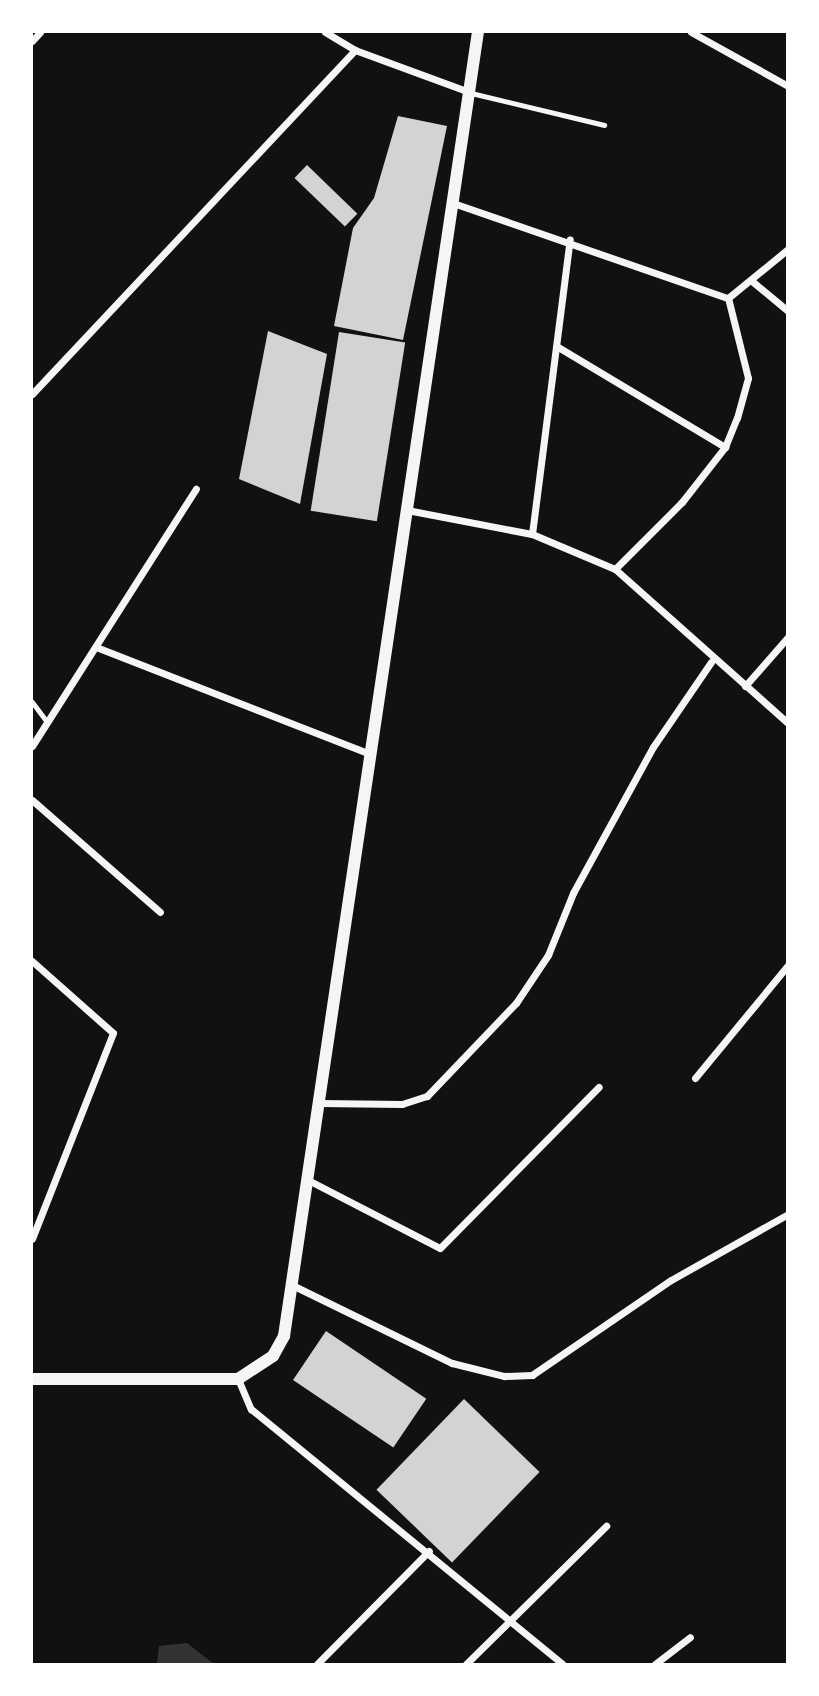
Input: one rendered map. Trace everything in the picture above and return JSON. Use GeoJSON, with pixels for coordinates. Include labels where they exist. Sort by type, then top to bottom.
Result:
{"type":"FeatureCollection","features":[{"type":"Feature","properties":{"kind":"street"},"geometry":{"type":"LineString","coordinates":[[32,41],[40,32]]}},
{"type":"Feature","properties":{"kind":"street"},"geometry":{"type":"LineString","coordinates":[[325,32],[355,50],[469,92]]}},
{"type":"Feature","properties":{"kind":"street"},"geometry":{"type":"LineString","coordinates":[[33,1382],[239,1379],[273,1356],[284,1335],[478,32]]}},
{"type":"Feature","properties":{"kind":"street"},"geometry":{"type":"LineString","coordinates":[[691,32],[788,86]]}},
{"type":"Feature","properties":{"kind":"street"},"geometry":{"type":"LineString","coordinates":[[32,394],[355,50]]}},
{"type":"Feature","properties":{"kind":"street"},"geometry":{"type":"LineString","coordinates":[[453,203],[570,239],[728,298]]}},
{"type":"Feature","properties":{"kind":"street"},"geometry":{"type":"LineString","coordinates":[[532,534],[570,239]]}},
{"type":"Feature","properties":{"kind":"street"},"geometry":{"type":"LineString","coordinates":[[728,298],[753,282],[788,249]]}},
{"type":"Feature","properties":{"kind":"street"},"geometry":{"type":"LineString","coordinates":[[753,282],[788,311]]}},
{"type":"Feature","properties":{"kind":"street"},"geometry":{"type":"LineString","coordinates":[[615,569],[682,502],[725,447],[748,378],[728,298]]}},
{"type":"Feature","properties":{"kind":"street"},"geometry":{"type":"LineString","coordinates":[[558,347],[725,447]]}},
{"type":"Feature","properties":{"kind":"street"},"geometry":{"type":"LineString","coordinates":[[32,747],[196,489]]}},
{"type":"Feature","properties":{"kind":"street"},"geometry":{"type":"LineString","coordinates":[[407,510],[532,534],[615,569],[711,662],[745,686],[788,723]]}},
{"type":"Feature","properties":{"kind":"street"},"geometry":{"type":"LineString","coordinates":[[745,686],[788,637]]}},
{"type":"Feature","properties":{"kind":"street"},"geometry":{"type":"LineString","coordinates":[[96,647],[371,754]]}},
{"type":"Feature","properties":{"kind":"street"},"geometry":{"type":"LineString","coordinates":[[318,1103],[402,1104],[427,1096],[516,1003],[548,956],[573,894],[646,759],[711,662]]}},
{"type":"Feature","properties":{"kind":"street"},"geometry":{"type":"LineString","coordinates":[[32,800],[160,912]]}},
{"type":"Feature","properties":{"kind":"street"},"geometry":{"type":"LineString","coordinates":[[32,961],[113,1033],[32,1239]]}},
{"type":"Feature","properties":{"kind":"street"},"geometry":{"type":"LineString","coordinates":[[695,1078],[788,965]]}},
{"type":"Feature","properties":{"kind":"street"},"geometry":{"type":"LineString","coordinates":[[307,1180],[440,1248],[598,1087]]}},
{"type":"Feature","properties":{"kind":"street"},"geometry":{"type":"LineString","coordinates":[[292,1285],[452,1363],[504,1376],[531,1375],[671,1280],[788,1214]]}},
{"type":"Feature","properties":{"kind":"street"},"geometry":{"type":"LineString","coordinates":[[239,1379],[251,1409],[429,1551],[562,1664]]}},
{"type":"Feature","properties":{"kind":"street"},"geometry":{"type":"LineString","coordinates":[[466,1664],[606,1526]]}},
{"type":"Feature","properties":{"kind":"street"},"geometry":{"type":"LineString","coordinates":[[317,1664],[429,1551]]}},
{"type":"Feature","properties":{"kind":"street"},"geometry":{"type":"LineString","coordinates":[[655,1664],[690,1637]]}},
{"type":"Feature","properties":{"kind":"lane"},"geometry":{"type":"LineString","coordinates":[[469,92],[604,125]]}},
{"type":"Feature","properties":{"kind":"lane"},"geometry":{"type":"LineString","coordinates":[[32,702],[47,722]]}},
{"type":"Feature","properties":{"kind":"shaded area"},"geometry":{"type":"Polygon","coordinates":[[[187,1643],[214,1664],[157,1664],[159,1646],[187,1643]]]}},
{"type":"Feature","properties":{"kind":"building"},"geometry":{"type":"Polygon","coordinates":[[[398,116],[447,126],[403,340],[334,326],[353,228],[374,198],[398,116]]]}},
{"type":"Feature","properties":{"kind":"building"},"geometry":{"type":"Polygon","coordinates":[[[307,165],[357,214],[345,227],[294,178],[307,165]]]}},
{"type":"Feature","properties":{"kind":"building"},"geometry":{"type":"Polygon","coordinates":[[[268,331],[327,354],[300,504],[239,479],[268,331]]]}},
{"type":"Feature","properties":{"kind":"building"},"geometry":{"type":"Polygon","coordinates":[[[339,332],[405,342],[377,521],[311,511],[339,332]]]}},
{"type":"Feature","properties":{"kind":"building"},"geometry":{"type":"Polygon","coordinates":[[[326,1331],[426,1399],[393,1448],[293,1380],[326,1331]]]}},
{"type":"Feature","properties":{"kind":"building"},"geometry":{"type":"Polygon","coordinates":[[[464,1399],[540,1472],[452,1563],[376,1490],[464,1399]]]}}]}
